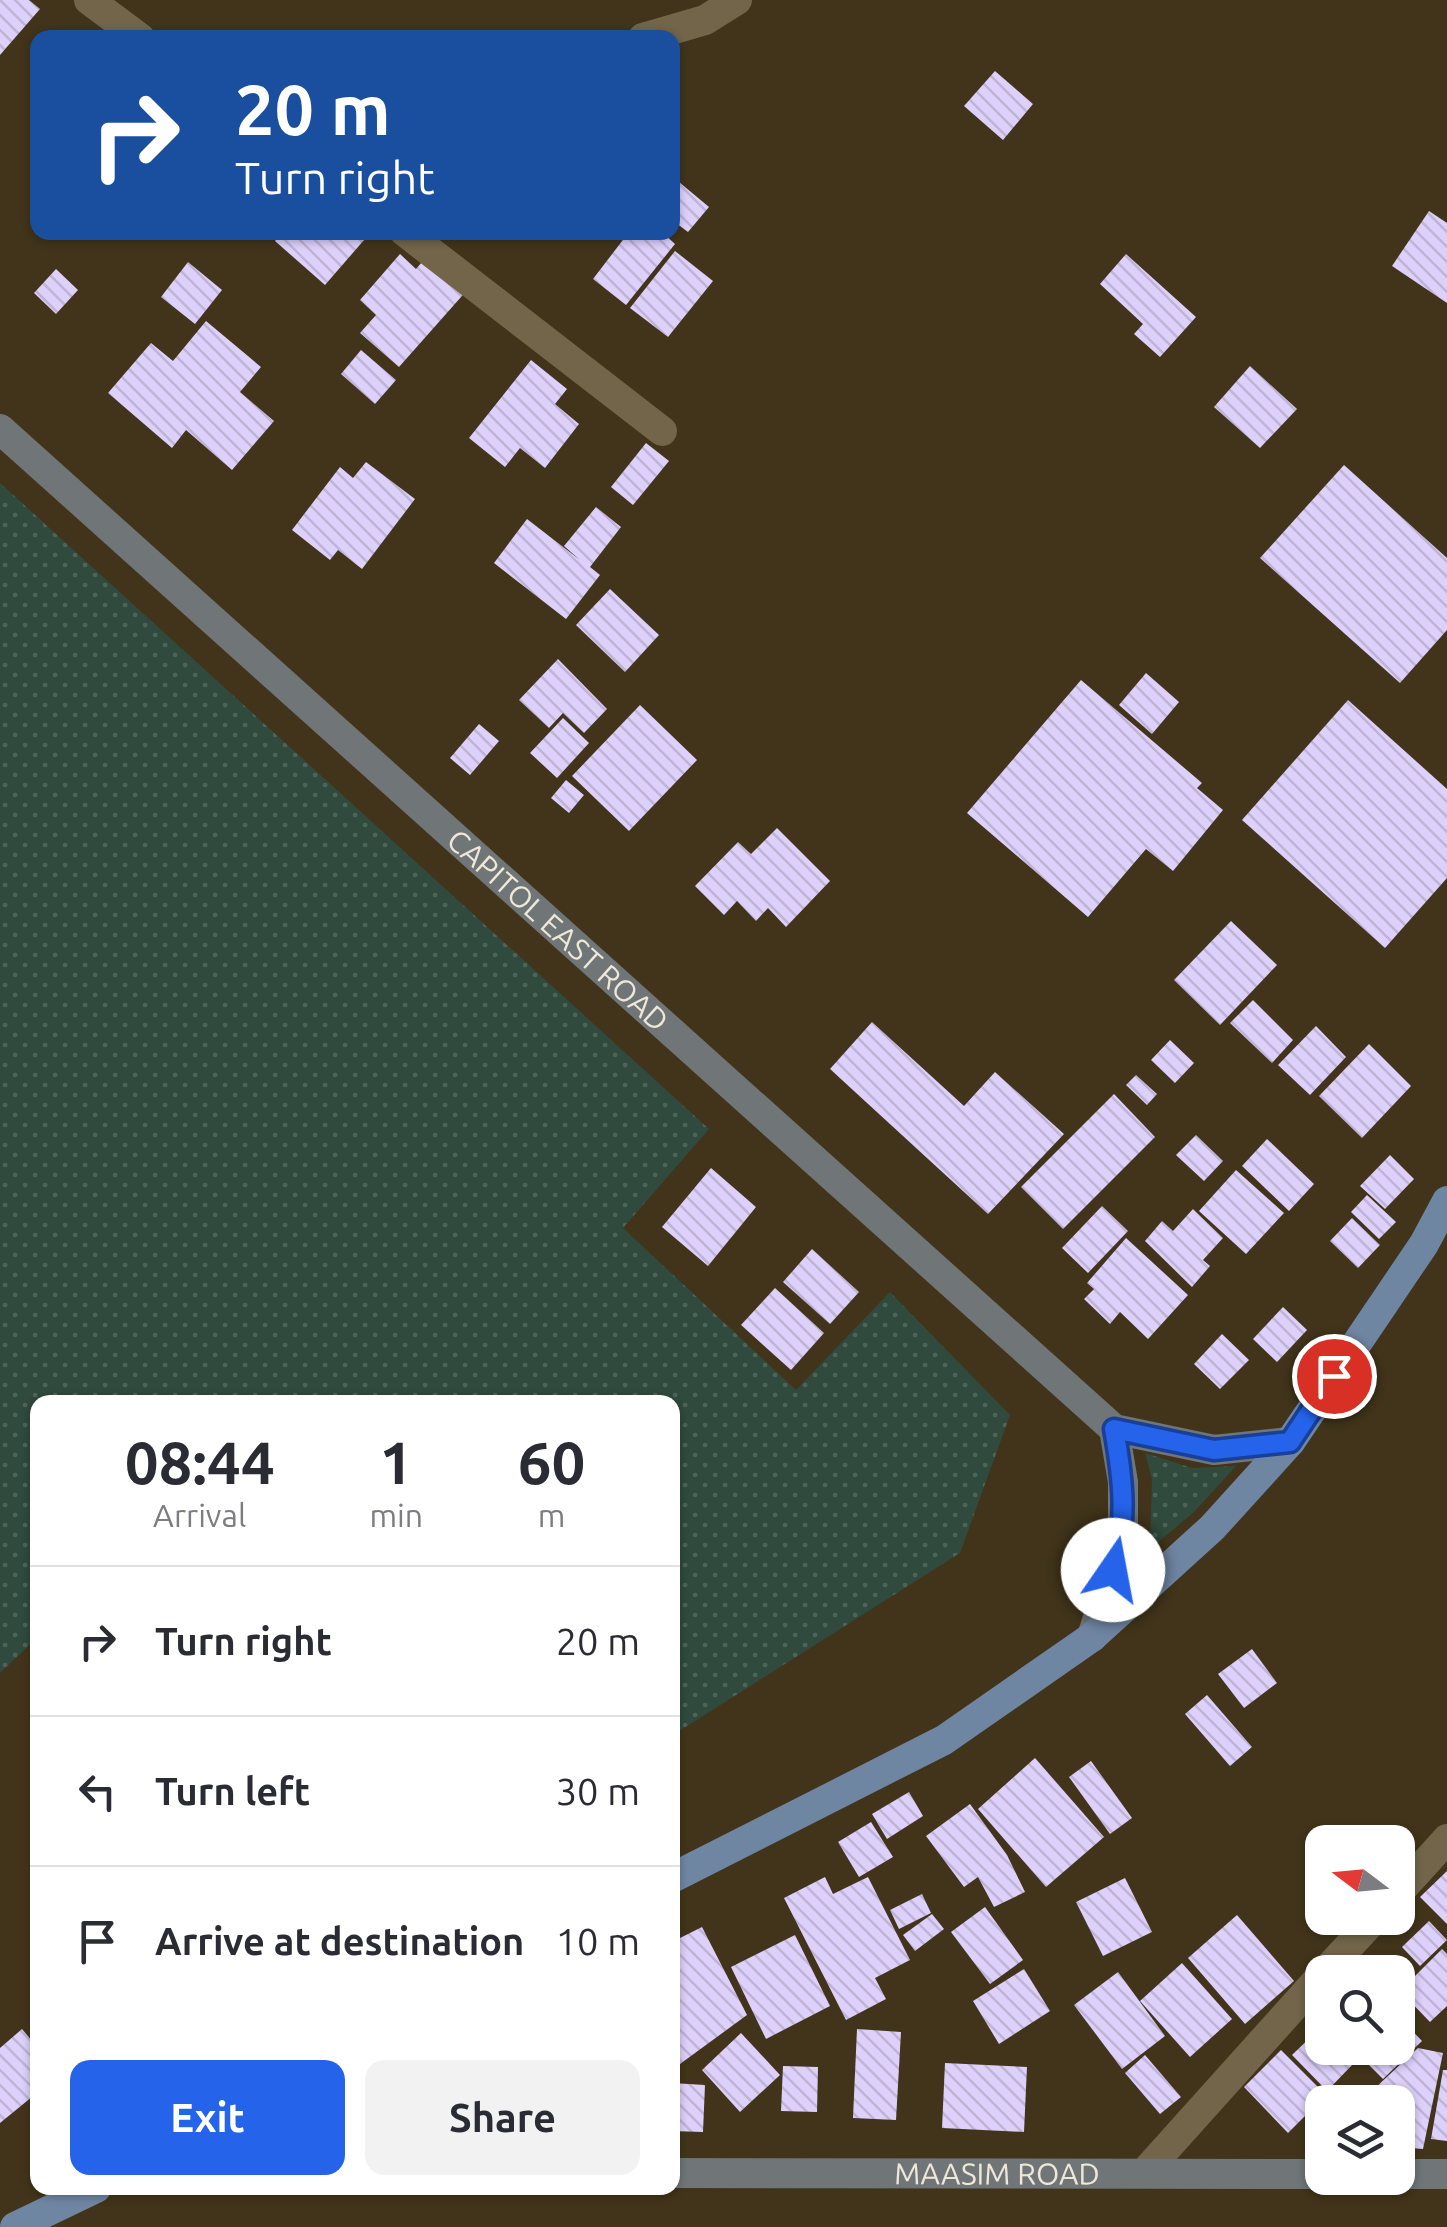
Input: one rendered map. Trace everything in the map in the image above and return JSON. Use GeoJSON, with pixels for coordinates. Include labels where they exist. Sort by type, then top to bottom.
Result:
{"type":"FeatureCollection","features":[{"type":"Feature","properties":{"kind":"main road"},"geometry":{"type":"LineString","coordinates":[[680,1874],[944,1740],[1092,1637],[1212,1528],[1290,1442],[1424,1244],[1447,1201]]}},
{"type":"Feature","properties":{"kind":"main road"},"geometry":{"type":"LineString","coordinates":[[16,2227],[82,2195]]}},
{"type":"Feature","properties":{"kind":"street"},"geometry":{"type":"LineString","coordinates":[[89,0],[129,30]]}},
{"type":"Feature","properties":{"kind":"street"},"geometry":{"type":"LineString","coordinates":[[671,30],[705,20],[737,0]]}},
{"type":"Feature","properties":{"kind":"street"},"geometry":{"type":"LineString","coordinates":[[414,240],[662,431]]}},
{"type":"Feature","properties":{"kind":"street","name":"CAPITOL EAST ROAD"},"geometry":{"type":"LineString","coordinates":[[0,429],[1114,1429]]}},
{"type":"Feature","properties":{"kind":"street"},"geometry":{"type":"LineString","coordinates":[[1092,1637],[1123,1536],[1124,1482],[1114,1429],[1214,1450],[1290,1442]]}},
{"type":"Feature","properties":{"kind":"street"},"geometry":{"type":"LineString","coordinates":[[1415,1875],[1447,1839]]}},
{"type":"Feature","properties":{"kind":"street"},"geometry":{"type":"LineString","coordinates":[[1342,1955],[1360,1935]]}},
{"type":"Feature","properties":{"kind":"street"},"geometry":{"type":"LineString","coordinates":[[1145,2172],[1305,1995]]}},
{"type":"Feature","properties":{"kind":"street","name":"MAASIM ROAD"},"geometry":{"type":"LineString","coordinates":[[680,2173],[1305,2174]]}},
{"type":"Feature","properties":{"kind":"street"},"geometry":{"type":"LineString","coordinates":[[1415,2174],[1447,2174]]}},
{"type":"Feature","properties":{"kind":"green space"},"geometry":{"type":"Polygon","coordinates":[[[0,483],[709,1129],[623,1228],[796,1390],[890,1292],[1010,1415],[960,1553],[680,1731],[680,1395],[30,1395],[30,1645],[0,1673],[0,483]]]}},
{"type":"Feature","properties":{"kind":"green space"},"geometry":{"type":"Polygon","coordinates":[[[1145,1453],[1192,1468],[1236,1466],[1194,1512],[1150,1549],[1152,1479],[1145,1453]]]}},
{"type":"Feature","properties":{"kind":"building"},"geometry":{"type":"Polygon","coordinates":[[[0,0],[29,0],[40,9],[0,55],[0,0]]]}},
{"type":"Feature","properties":{"kind":"building"},"geometry":{"type":"Polygon","coordinates":[[[995,71],[1033,104],[1003,140],[964,106],[995,71]]]}},
{"type":"Feature","properties":{"kind":"building"},"geometry":{"type":"Polygon","coordinates":[[[680,183],[709,207],[688,232],[680,226],[680,183]]]}},
{"type":"Feature","properties":{"kind":"building"},"geometry":{"type":"Polygon","coordinates":[[[1429,211],[1447,223],[1447,303],[1392,266],[1429,211]]]}},
{"type":"Feature","properties":{"kind":"building"},"geometry":{"type":"Polygon","coordinates":[[[276,240],[364,240],[325,285],[276,240]]]}},
{"type":"Feature","properties":{"kind":"building"},"geometry":{"type":"Polygon","coordinates":[[[623,240],[671,240],[675,244],[626,305],[593,279],[623,240]]]}},
{"type":"Feature","properties":{"kind":"building"},"geometry":{"type":"Polygon","coordinates":[[[675,251],[713,281],[668,337],[630,308],[675,251]]]}},
{"type":"Feature","properties":{"kind":"building"},"geometry":{"type":"Polygon","coordinates":[[[400,254],[416,269],[429,254],[469,288],[399,367],[360,333],[376,315],[360,300],[400,254]]]}},
{"type":"Feature","properties":{"kind":"building"},"geometry":{"type":"Polygon","coordinates":[[[1126,254],[1196,317],[1160,357],[1134,334],[1143,324],[1100,284],[1126,254]]]}},
{"type":"Feature","properties":{"kind":"building"},"geometry":{"type":"Polygon","coordinates":[[[188,262],[222,290],[195,324],[161,297],[188,262]]]}},
{"type":"Feature","properties":{"kind":"building"},"geometry":{"type":"Polygon","coordinates":[[[56,269],[78,290],[56,314],[34,293],[56,269]]]}},
{"type":"Feature","properties":{"kind":"building"},"geometry":{"type":"Polygon","coordinates":[[[206,321],[261,367],[240,392],[274,421],[232,470],[186,430],[172,448],[108,393],[151,343],[173,361],[206,321]]]}},
{"type":"Feature","properties":{"kind":"building"},"geometry":{"type":"Polygon","coordinates":[[[361,350],[396,380],[375,404],[341,374],[361,350]]]}},
{"type":"Feature","properties":{"kind":"building"},"geometry":{"type":"Polygon","coordinates":[[[531,360],[567,389],[555,404],[579,424],[545,468],[520,448],[505,467],[469,438],[531,360]]]}},
{"type":"Feature","properties":{"kind":"building"},"geometry":{"type":"Polygon","coordinates":[[[1250,366],[1297,409],[1260,448],[1214,407],[1250,366]]]}},
{"type":"Feature","properties":{"kind":"building"},"geometry":{"type":"Polygon","coordinates":[[[646,443],[669,461],[633,505],[611,487],[646,443]]]}},
{"type":"Feature","properties":{"kind":"building"},"geometry":{"type":"Polygon","coordinates":[[[366,462],[415,499],[362,569],[338,550],[330,560],[292,530],[340,467],[353,478],[366,462]]]}},
{"type":"Feature","properties":{"kind":"building"},"geometry":{"type":"Polygon","coordinates":[[[1344,465],[1447,558],[1447,630],[1400,683],[1260,558],[1344,465]]]}},
{"type":"Feature","properties":{"kind":"building"},"geometry":{"type":"Polygon","coordinates":[[[596,507],[621,527],[590,567],[600,575],[566,619],[494,563],[527,519],[580,560],[564,546],[596,507]]]}},
{"type":"Feature","properties":{"kind":"building"},"geometry":{"type":"Polygon","coordinates":[[[610,589],[659,635],[625,672],[576,625],[610,589]]]}},
{"type":"Feature","properties":{"kind":"building"},"geometry":{"type":"Polygon","coordinates":[[[558,659],[607,709],[584,733],[563,713],[549,728],[519,700],[558,659]]]}},
{"type":"Feature","properties":{"kind":"building"},"geometry":{"type":"Polygon","coordinates":[[[1146,673],[1179,702],[1152,734],[1119,705],[1146,673]]]}},
{"type":"Feature","properties":{"kind":"building"},"geometry":{"type":"Polygon","coordinates":[[[1081,680],[1202,783],[1197,788],[1223,810],[1173,871],[1146,849],[1088,917],[967,813],[1081,680]]]}},
{"type":"Feature","properties":{"kind":"building"},"geometry":{"type":"Polygon","coordinates":[[[1348,700],[1447,789],[1447,878],[1385,948],[1242,820],[1348,700]]]}},
{"type":"Feature","properties":{"kind":"building"},"geometry":{"type":"Polygon","coordinates":[[[640,705],[697,760],[629,831],[572,776],[640,705]]]}},
{"type":"Feature","properties":{"kind":"building"},"geometry":{"type":"Polygon","coordinates":[[[563,718],[589,743],[557,778],[530,753],[563,718]]]}},
{"type":"Feature","properties":{"kind":"building"},"geometry":{"type":"Polygon","coordinates":[[[479,724],[499,741],[470,775],[450,758],[479,724]]]}},
{"type":"Feature","properties":{"kind":"building"},"geometry":{"type":"Polygon","coordinates":[[[566,780],[584,795],[569,813],[551,798],[566,780]]]}},
{"type":"Feature","properties":{"kind":"building"},"geometry":{"type":"Polygon","coordinates":[[[777,828],[830,881],[786,927],[768,908],[756,921],[737,901],[724,915],[695,886],[738,842],[751,854],[777,828]]]}},
{"type":"Feature","properties":{"kind":"building"},"geometry":{"type":"Polygon","coordinates":[[[1231,921],[1277,965],[1220,1025],[1174,980],[1231,921]]]}},
{"type":"Feature","properties":{"kind":"building"},"geometry":{"type":"Polygon","coordinates":[[[1253,1000],[1293,1040],[1272,1063],[1230,1023],[1253,1000]]]}},
{"type":"Feature","properties":{"kind":"building"},"geometry":{"type":"Polygon","coordinates":[[[872,1022],[964,1106],[995,1072],[1064,1134],[988,1214],[830,1069],[872,1022]]]}},
{"type":"Feature","properties":{"kind":"building"},"geometry":{"type":"Polygon","coordinates":[[[1316,1026],[1346,1057],[1310,1095],[1278,1065],[1316,1026]]]}},
{"type":"Feature","properties":{"kind":"building"},"geometry":{"type":"Polygon","coordinates":[[[1170,1040],[1194,1063],[1175,1083],[1151,1060],[1170,1040]]]}},
{"type":"Feature","properties":{"kind":"building"},"geometry":{"type":"Polygon","coordinates":[[[1369,1044],[1411,1086],[1362,1138],[1319,1096],[1369,1044]]]}},
{"type":"Feature","properties":{"kind":"building"},"geometry":{"type":"Polygon","coordinates":[[[1136,1075],[1157,1094],[1147,1105],[1126,1085],[1136,1075]]]}},
{"type":"Feature","properties":{"kind":"building"},"geometry":{"type":"Polygon","coordinates":[[[1114,1094],[1155,1137],[1063,1229],[1021,1187],[1114,1094]]]}},
{"type":"Feature","properties":{"kind":"building"},"geometry":{"type":"Polygon","coordinates":[[[1196,1135],[1223,1161],[1204,1181],[1176,1155],[1196,1135]]]}},
{"type":"Feature","properties":{"kind":"building"},"geometry":{"type":"Polygon","coordinates":[[[1267,1139],[1314,1184],[1289,1211],[1242,1166],[1267,1139]]]}},
{"type":"Feature","properties":{"kind":"building"},"geometry":{"type":"Polygon","coordinates":[[[1390,1155],[1414,1179],[1385,1209],[1360,1186],[1390,1155]]]}},
{"type":"Feature","properties":{"kind":"building"},"geometry":{"type":"Polygon","coordinates":[[[711,1168],[756,1207],[708,1266],[662,1227],[711,1168]]]}},
{"type":"Feature","properties":{"kind":"building"},"geometry":{"type":"Polygon","coordinates":[[[1236,1170],[1284,1213],[1246,1254],[1199,1211],[1236,1170]]]}},
{"type":"Feature","properties":{"kind":"building"},"geometry":{"type":"Polygon","coordinates":[[[1367,1195],[1396,1222],[1379,1239],[1351,1212],[1367,1195]]]}},
{"type":"Feature","properties":{"kind":"building"},"geometry":{"type":"Polygon","coordinates":[[[1102,1206],[1128,1231],[1088,1273],[1062,1248],[1102,1206]]]}},
{"type":"Feature","properties":{"kind":"building"},"geometry":{"type":"Polygon","coordinates":[[[1193,1209],[1223,1238],[1203,1260],[1210,1266],[1192,1287],[1145,1241],[1162,1221],[1173,1231],[1193,1209]]]}},
{"type":"Feature","properties":{"kind":"building"},"geometry":{"type":"Polygon","coordinates":[[[1352,1218],[1380,1245],[1358,1268],[1330,1241],[1352,1218]]]}},
{"type":"Feature","properties":{"kind":"building"},"geometry":{"type":"Polygon","coordinates":[[[1126,1238],[1188,1295],[1148,1339],[1120,1312],[1110,1324],[1084,1299],[1094,1289],[1087,1283],[1126,1238]]]}},
{"type":"Feature","properties":{"kind":"building"},"geometry":{"type":"Polygon","coordinates":[[[812,1249],[859,1292],[830,1324],[783,1282],[812,1249]]]}},
{"type":"Feature","properties":{"kind":"building"},"geometry":{"type":"Polygon","coordinates":[[[775,1288],[824,1333],[791,1370],[741,1325],[775,1288]]]}},
{"type":"Feature","properties":{"kind":"building"},"geometry":{"type":"Polygon","coordinates":[[[1283,1307],[1307,1330],[1277,1362],[1253,1339],[1283,1307]]]}},
{"type":"Feature","properties":{"kind":"building"},"geometry":{"type":"Polygon","coordinates":[[[1222,1334],[1249,1360],[1220,1389],[1194,1364],[1222,1334]]]}},
{"type":"Feature","properties":{"kind":"building"},"geometry":{"type":"Polygon","coordinates":[[[1252,1649],[1277,1683],[1244,1708],[1218,1674],[1252,1649]]]}},
{"type":"Feature","properties":{"kind":"building"},"geometry":{"type":"Polygon","coordinates":[[[1207,1695],[1252,1747],[1230,1766],[1185,1714],[1207,1695]]]}},
{"type":"Feature","properties":{"kind":"building"},"geometry":{"type":"Polygon","coordinates":[[[1035,1758],[1104,1837],[1046,1887],[978,1809],[1035,1758]]]}},
{"type":"Feature","properties":{"kind":"building"},"geometry":{"type":"Polygon","coordinates":[[[1091,1761],[1132,1818],[1110,1834],[1069,1777],[1091,1761]]]}},
{"type":"Feature","properties":{"kind":"building"},"geometry":{"type":"Polygon","coordinates":[[[909,1792],[923,1816],[887,1839],[872,1814],[909,1792]]]}},
{"type":"Feature","properties":{"kind":"building"},"geometry":{"type":"Polygon","coordinates":[[[970,1804],[1007,1855],[1025,1892],[994,1907],[978,1877],[964,1887],[926,1836],[970,1804]]]}},
{"type":"Feature","properties":{"kind":"building"},"geometry":{"type":"Polygon","coordinates":[[[871,1822],[893,1857],[859,1877],[838,1842],[871,1822]]]}},
{"type":"Feature","properties":{"kind":"building"},"geometry":{"type":"Polygon","coordinates":[[[1447,1871],[1447,1924],[1420,1897],[1447,1871]]]}},
{"type":"Feature","properties":{"kind":"building"},"geometry":{"type":"Polygon","coordinates":[[[825,1877],[833,1894],[868,1877],[910,1960],[875,1978],[886,1999],[846,2020],[784,1898],[825,1877]]]}},
{"type":"Feature","properties":{"kind":"building"},"geometry":{"type":"Polygon","coordinates":[[[1125,1878],[1152,1932],[1103,1956],[1076,1902],[1125,1878]]]}},
{"type":"Feature","properties":{"kind":"building"},"geometry":{"type":"Polygon","coordinates":[[[922,1894],[931,1913],[899,1929],[890,1910],[922,1894]]]}},
{"type":"Feature","properties":{"kind":"building"},"geometry":{"type":"Polygon","coordinates":[[[985,1907],[1023,1960],[990,1984],[951,1932],[985,1907]]]}},
{"type":"Feature","properties":{"kind":"building"},"geometry":{"type":"Polygon","coordinates":[[[932,1914],[944,1929],[915,1951],[903,1935],[932,1914]]]}},
{"type":"Feature","properties":{"kind":"building"},"geometry":{"type":"Polygon","coordinates":[[[1237,1915],[1294,1981],[1245,2024],[1188,1958],[1237,1915]]]}},
{"type":"Feature","properties":{"kind":"building"},"geometry":{"type":"Polygon","coordinates":[[[1429,1921],[1447,1940],[1420,1966],[1415,1955],[1402,1947],[1429,1921]]]}},
{"type":"Feature","properties":{"kind":"building"},"geometry":{"type":"Polygon","coordinates":[[[702,1927],[747,2015],[680,2064],[680,1938],[702,1927]]]}},
{"type":"Feature","properties":{"kind":"building"},"geometry":{"type":"Polygon","coordinates":[[[795,1935],[830,2006],[766,2039],[731,1967],[795,1935]]]}},
{"type":"Feature","properties":{"kind":"building"},"geometry":{"type":"Polygon","coordinates":[[[1442,1949],[1447,1954],[1447,2006],[1430,2022],[1415,2006],[1415,1976],[1442,1949]]]}},
{"type":"Feature","properties":{"kind":"building"},"geometry":{"type":"Polygon","coordinates":[[[1182,1963],[1232,2019],[1190,2057],[1140,2001],[1182,1963]]]}},
{"type":"Feature","properties":{"kind":"building"},"geometry":{"type":"Polygon","coordinates":[[[1024,1969],[1050,2011],[999,2044],[973,2001],[1024,1969]]]}},
{"type":"Feature","properties":{"kind":"building"},"geometry":{"type":"Polygon","coordinates":[[[1118,1972],[1165,2036],[1122,2069],[1074,2005],[1118,1972]]]}},
{"type":"Feature","properties":{"kind":"building"},"geometry":{"type":"Polygon","coordinates":[[[22,2029],[30,2038],[30,2099],[0,2123],[0,2048],[22,2029]]]}},
{"type":"Feature","properties":{"kind":"building"},"geometry":{"type":"Polygon","coordinates":[[[857,2029],[901,2032],[896,2120],[853,2118],[857,2029]]]}},
{"type":"Feature","properties":{"kind":"building"},"geometry":{"type":"Polygon","coordinates":[[[741,2033],[780,2075],[740,2112],[702,2070],[741,2033]]]}},
{"type":"Feature","properties":{"kind":"building"},"geometry":{"type":"Polygon","coordinates":[[[1305,2042],[1305,2065],[1352,2065],[1333,2085],[1321,2085],[1292,2055],[1305,2042]]]}},
{"type":"Feature","properties":{"kind":"building"},"geometry":{"type":"Polygon","coordinates":[[[1418,2048],[1443,2053],[1423,2149],[1415,2148],[1415,2085],[1378,2085],[1400,2065],[1415,2065],[1418,2048]]]}},
{"type":"Feature","properties":{"kind":"building"},"geometry":{"type":"Polygon","coordinates":[[[1281,2050],[1316,2085],[1305,2085],[1305,2116],[1288,2133],[1244,2087],[1281,2050]]]}},
{"type":"Feature","properties":{"kind":"building"},"geometry":{"type":"Polygon","coordinates":[[[1145,2055],[1181,2097],[1160,2114],[1125,2073],[1145,2055]]]}},
{"type":"Feature","properties":{"kind":"building"},"geometry":{"type":"Polygon","coordinates":[[[945,2063],[1027,2067],[1024,2132],[942,2128],[945,2063]]]}},
{"type":"Feature","properties":{"kind":"building"},"geometry":{"type":"Polygon","coordinates":[[[1369,2065],[1397,2065],[1383,2079],[1369,2065]]]}},
{"type":"Feature","properties":{"kind":"building"},"geometry":{"type":"Polygon","coordinates":[[[783,2066],[818,2067],[817,2112],[781,2111],[783,2066]]]}},
{"type":"Feature","properties":{"kind":"building"},"geometry":{"type":"Polygon","coordinates":[[[1443,2070],[1447,2070],[1447,2141],[1431,2139],[1443,2070]]]}},
{"type":"Feature","properties":{"kind":"building"},"geometry":{"type":"Polygon","coordinates":[[[680,2083],[705,2085],[703,2132],[680,2131],[680,2083]]]}},
{"type":"Feature","properties":{"kind":"route"},"geometry":{"type":"LineString","coordinates":[[1113,1570],[1123,1536],[1124,1482],[1114,1429],[1214,1450],[1290,1442],[1334,1376]]}}]}
